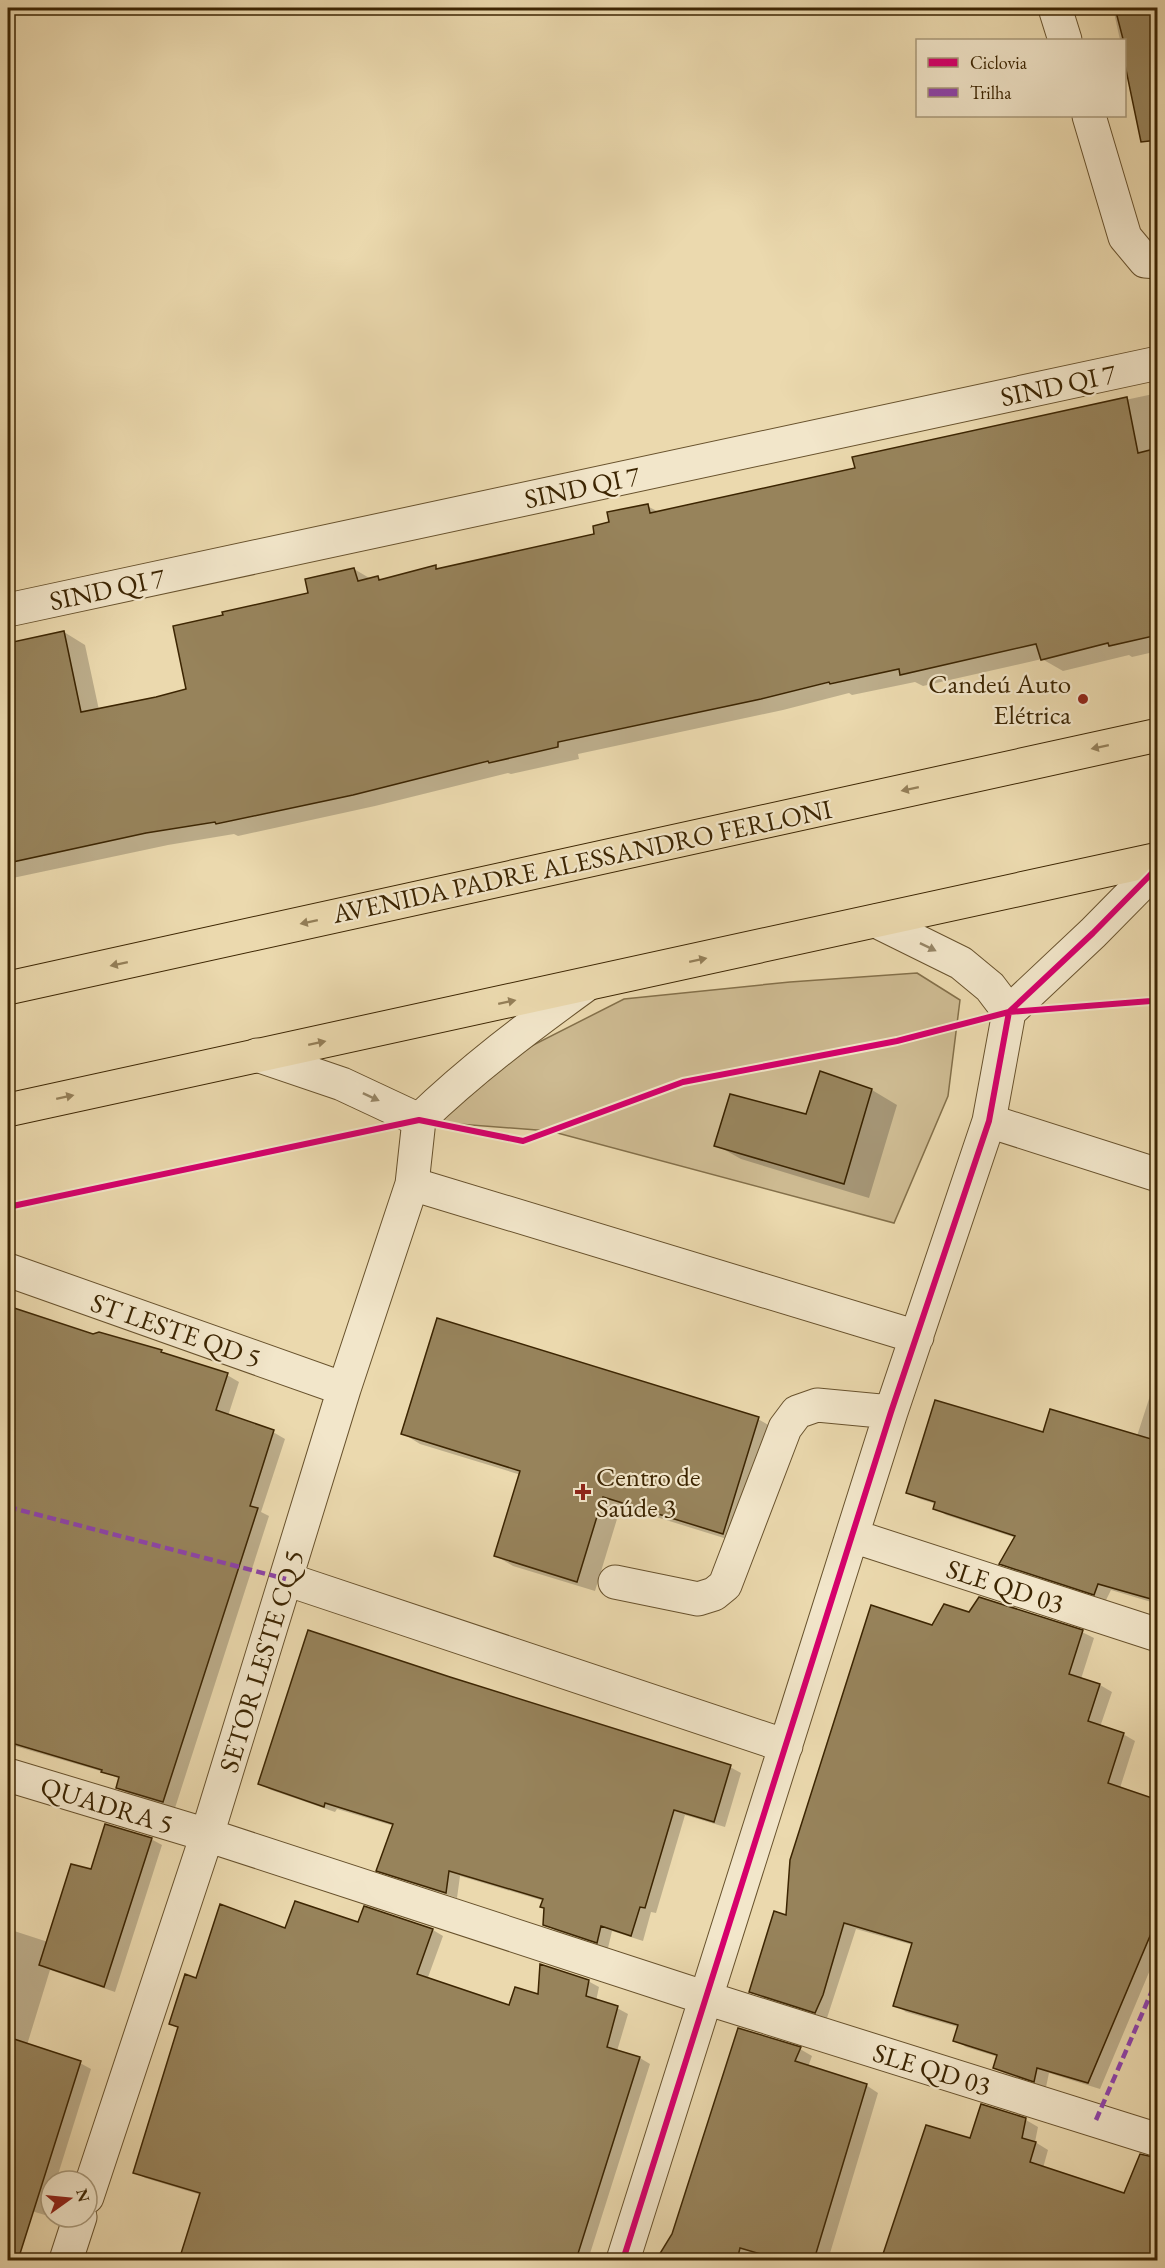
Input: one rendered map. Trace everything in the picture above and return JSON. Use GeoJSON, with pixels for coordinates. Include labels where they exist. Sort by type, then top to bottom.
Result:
{"type":"FeatureCollection","features":[{"type":"Feature","properties":{"kind":"main road","name":"AVENIDA PADRE ALESSANDRO FERLONI"},"geometry":{"type":"LineString","coordinates":[[8,988],[1158,735]]}},
{"type":"Feature","properties":{"kind":"main road"},"geometry":{"type":"LineString","coordinates":[[8,1110],[1158,859]]}},
{"type":"Feature","properties":{"kind":"street"},"geometry":{"type":"LineString","coordinates":[[1055,8],[1065,39]]}},
{"type":"Feature","properties":{"kind":"street"},"geometry":{"type":"LineString","coordinates":[[1089,117],[1125,237],[1145,261],[1158,262]]}},
{"type":"Feature","properties":{"kind":"street","name":"SIND QI 7"},"geometry":{"type":"LineString","coordinates":[[8,610],[1158,363]]}},
{"type":"Feature","properties":{"kind":"street"},"geometry":{"type":"LineString","coordinates":[[623,2260],[891,1412],[988,1121],[1009,1012],[1093,933],[1158,867]]}},
{"type":"Feature","properties":{"kind":"street"},"geometry":{"type":"LineString","coordinates":[[876,921],[961,963],[990,987],[1009,1012]]}},
{"type":"Feature","properties":{"kind":"street"},"geometry":{"type":"LineString","coordinates":[[257,1055],[342,1084],[419,1120],[458,1083],[529,1026],[586,985]]}},
{"type":"Feature","properties":{"kind":"street","name":"SETOR LESTE CQ 5"},"geometry":{"type":"LineString","coordinates":[[96,2169],[207,1835],[345,1389],[412,1184],[419,1120]]}},
{"type":"Feature","properties":{"kind":"street"},"geometry":{"type":"LineString","coordinates":[[988,1121],[1158,1175]]}},
{"type":"Feature","properties":{"kind":"street"},"geometry":{"type":"LineString","coordinates":[[412,1184],[917,1337]]}},
{"type":"Feature","properties":{"kind":"street","name":"ST LESTE QD 5"},"geometry":{"type":"LineString","coordinates":[[8,1270],[345,1389]]}},
{"type":"Feature","properties":{"kind":"street"},"geometry":{"type":"LineString","coordinates":[[615,1582],[698,1599],[714,1594],[725,1585],[785,1428],[797,1412],[817,1405],[891,1412]]}},
{"type":"Feature","properties":{"kind":"street","name":"SLE QD 03"},"geometry":{"type":"LineString","coordinates":[[853,1536],[1158,1635]]}},
{"type":"Feature","properties":{"kind":"street"},"geometry":{"type":"LineString","coordinates":[[286,1579],[786,1746]]}},
{"type":"Feature","properties":{"kind":"street","name":"QUADRA 5"},"geometry":{"type":"LineString","coordinates":[[8,1775],[207,1835],[705,1998]]}},
{"type":"Feature","properties":{"kind":"street","name":"SLE QD 03"},"geometry":{"type":"LineString","coordinates":[[705,1998],[1158,2140]]}},
{"type":"Feature","properties":{"kind":"street"},"geometry":{"type":"LineString","coordinates":[[66,2260],[76,2229]]}},
{"type":"Feature","properties":{"kind":"shaded area"},"geometry":{"type":"Polygon","coordinates":[[[917,973],[960,1000],[948,1096],[894,1223],[550,1131],[419,1121],[498,1063],[624,999],[790,982],[917,973]]]}},
{"type":"Feature","properties":{"kind":"building"},"geometry":{"type":"Polygon","coordinates":[[[1115,8],[1158,8],[1158,140],[1141,142],[1126,70],[1126,39],[1123,39],[1115,8]]]}},
{"type":"Feature","properties":{"kind":"building"},"geometry":{"type":"Polygon","coordinates":[[[1127,397],[1138,453],[1158,448],[1158,635],[1109,646],[1108,643],[1041,660],[1036,644],[900,675],[899,669],[830,684],[829,682],[761,699],[558,742],[558,747],[489,763],[488,761],[353,795],[216,824],[215,822],[146,833],[8,863],[8,643],[64,631],[81,712],[156,697],[186,689],[173,626],[223,615],[222,612],[308,593],[305,579],[354,568],[358,581],[378,576],[379,580],[436,565],[436,569],[594,534],[593,526],[609,522],[607,512],[648,504],[650,513],[855,468],[852,457],[1127,397]]]}},
{"type":"Feature","properties":{"kind":"building"},"geometry":{"type":"Polygon","coordinates":[[[820,1071],[872,1089],[844,1184],[714,1146],[730,1094],[806,1114],[820,1071]]]}},
{"type":"Feature","properties":{"kind":"building"},"geometry":{"type":"Polygon","coordinates":[[[8,1306],[93,1334],[99,1332],[162,1350],[161,1352],[228,1373],[216,1410],[274,1430],[250,1506],[258,1508],[163,1802],[116,1788],[119,1777],[101,1772],[102,1770],[8,1742],[8,1306]]]}},
{"type":"Feature","properties":{"kind":"building"},"geometry":{"type":"Polygon","coordinates":[[[437,1318],[759,1417],[723,1534],[603,1497],[577,1582],[494,1556],[520,1471],[401,1434],[437,1318]]]}},
{"type":"Feature","properties":{"kind":"building"},"geometry":{"type":"Polygon","coordinates":[[[935,1400],[1043,1432],[1050,1409],[1158,1441],[1158,1601],[1098,1584],[1094,1595],[999,1564],[1015,1536],[933,1509],[935,1502],[906,1493],[935,1400]]]}},
{"type":"Feature","properties":{"kind":"building"},"geometry":{"type":"Polygon","coordinates":[[[979,1597],[1083,1630],[1069,1674],[1100,1684],[1088,1721],[1124,1733],[1108,1783],[1158,1800],[1158,1917],[1088,2083],[1037,2068],[1034,2082],[993,2068],[997,2055],[953,2041],[958,2025],[893,2006],[912,1943],[844,1923],[823,1995],[815,2013],[749,1992],[774,1911],[786,1915],[790,1860],[871,1605],[932,1625],[944,1604],[969,1612],[979,1597]]]}},
{"type":"Feature","properties":{"kind":"building"},"geometry":{"type":"Polygon","coordinates":[[[308,1630],[731,1765],[714,1822],[674,1810],[645,1908],[640,1907],[631,1936],[601,1926],[597,1943],[543,1925],[544,1908],[540,1907],[543,1899],[449,1871],[446,1893],[376,1871],[393,1824],[325,1803],[324,1807],[258,1784],[308,1630]]]}},
{"type":"Feature","properties":{"kind":"building"},"geometry":{"type":"Polygon","coordinates":[[[105,1824],[152,1838],[104,1987],[39,1965],[71,1864],[91,1869],[105,1824]]]}},
{"type":"Feature","properties":{"kind":"building"},"geometry":{"type":"Polygon","coordinates":[[[295,1901],[358,1922],[364,1906],[433,1929],[417,1974],[509,2005],[515,1987],[538,1994],[540,1964],[589,1980],[586,1996],[618,2006],[607,2047],[640,2057],[576,2260],[179,2260],[200,2193],[133,2173],[178,2027],[169,2024],[185,1974],[196,1978],[220,1904],[285,1928],[295,1901]]]}},
{"type":"Feature","properties":{"kind":"building"},"geometry":{"type":"Polygon","coordinates":[[[738,2028],[801,2047],[795,2061],[867,2084],[814,2260],[781,2260],[740,2248],[737,2260],[656,2260],[672,2234],[738,2028]]]}},
{"type":"Feature","properties":{"kind":"building"},"geometry":{"type":"Polygon","coordinates":[[[8,2037],[81,2061],[47,2169],[39,2169],[39,2194],[18,2260],[8,2260],[8,2037]]]}},
{"type":"Feature","properties":{"kind":"building"},"geometry":{"type":"Polygon","coordinates":[[[981,2104],[1026,2118],[1022,2138],[1036,2142],[1030,2162],[1124,2193],[1140,2154],[1158,2158],[1158,2260],[881,2260],[926,2125],[970,2138],[981,2104]]]}},
{"type":"Feature","properties":{"kind":"marked path"},"geometry":{"type":"LineString","coordinates":[[8,1507],[286,1579]]}},
{"type":"Feature","properties":{"kind":"marked path"},"geometry":{"type":"LineString","coordinates":[[1096,2120],[1158,1977]]}},
{"type":"Feature","properties":{"kind":"cycle path"},"geometry":{"type":"LineString","coordinates":[[623,2260],[891,1412],[989,1121],[1009,1012],[1093,933],[1158,867]]}},
{"type":"Feature","properties":{"kind":"cycle path"},"geometry":{"type":"LineString","coordinates":[[8,1207],[419,1120],[523,1141],[683,1082],[897,1041],[1009,1012],[1151,1001],[1158,998]]}},
{"type":"Feature","properties":{"kind":"place","name":"Candeú Auto Elétrica"},"geometry":{"type":"Point","coordinates":[1083,699]}},
{"type":"Feature","properties":{"kind":"place","name":"Centro de Saúde 3"},"geometry":{"type":"Point","coordinates":[583,1492]}}]}
